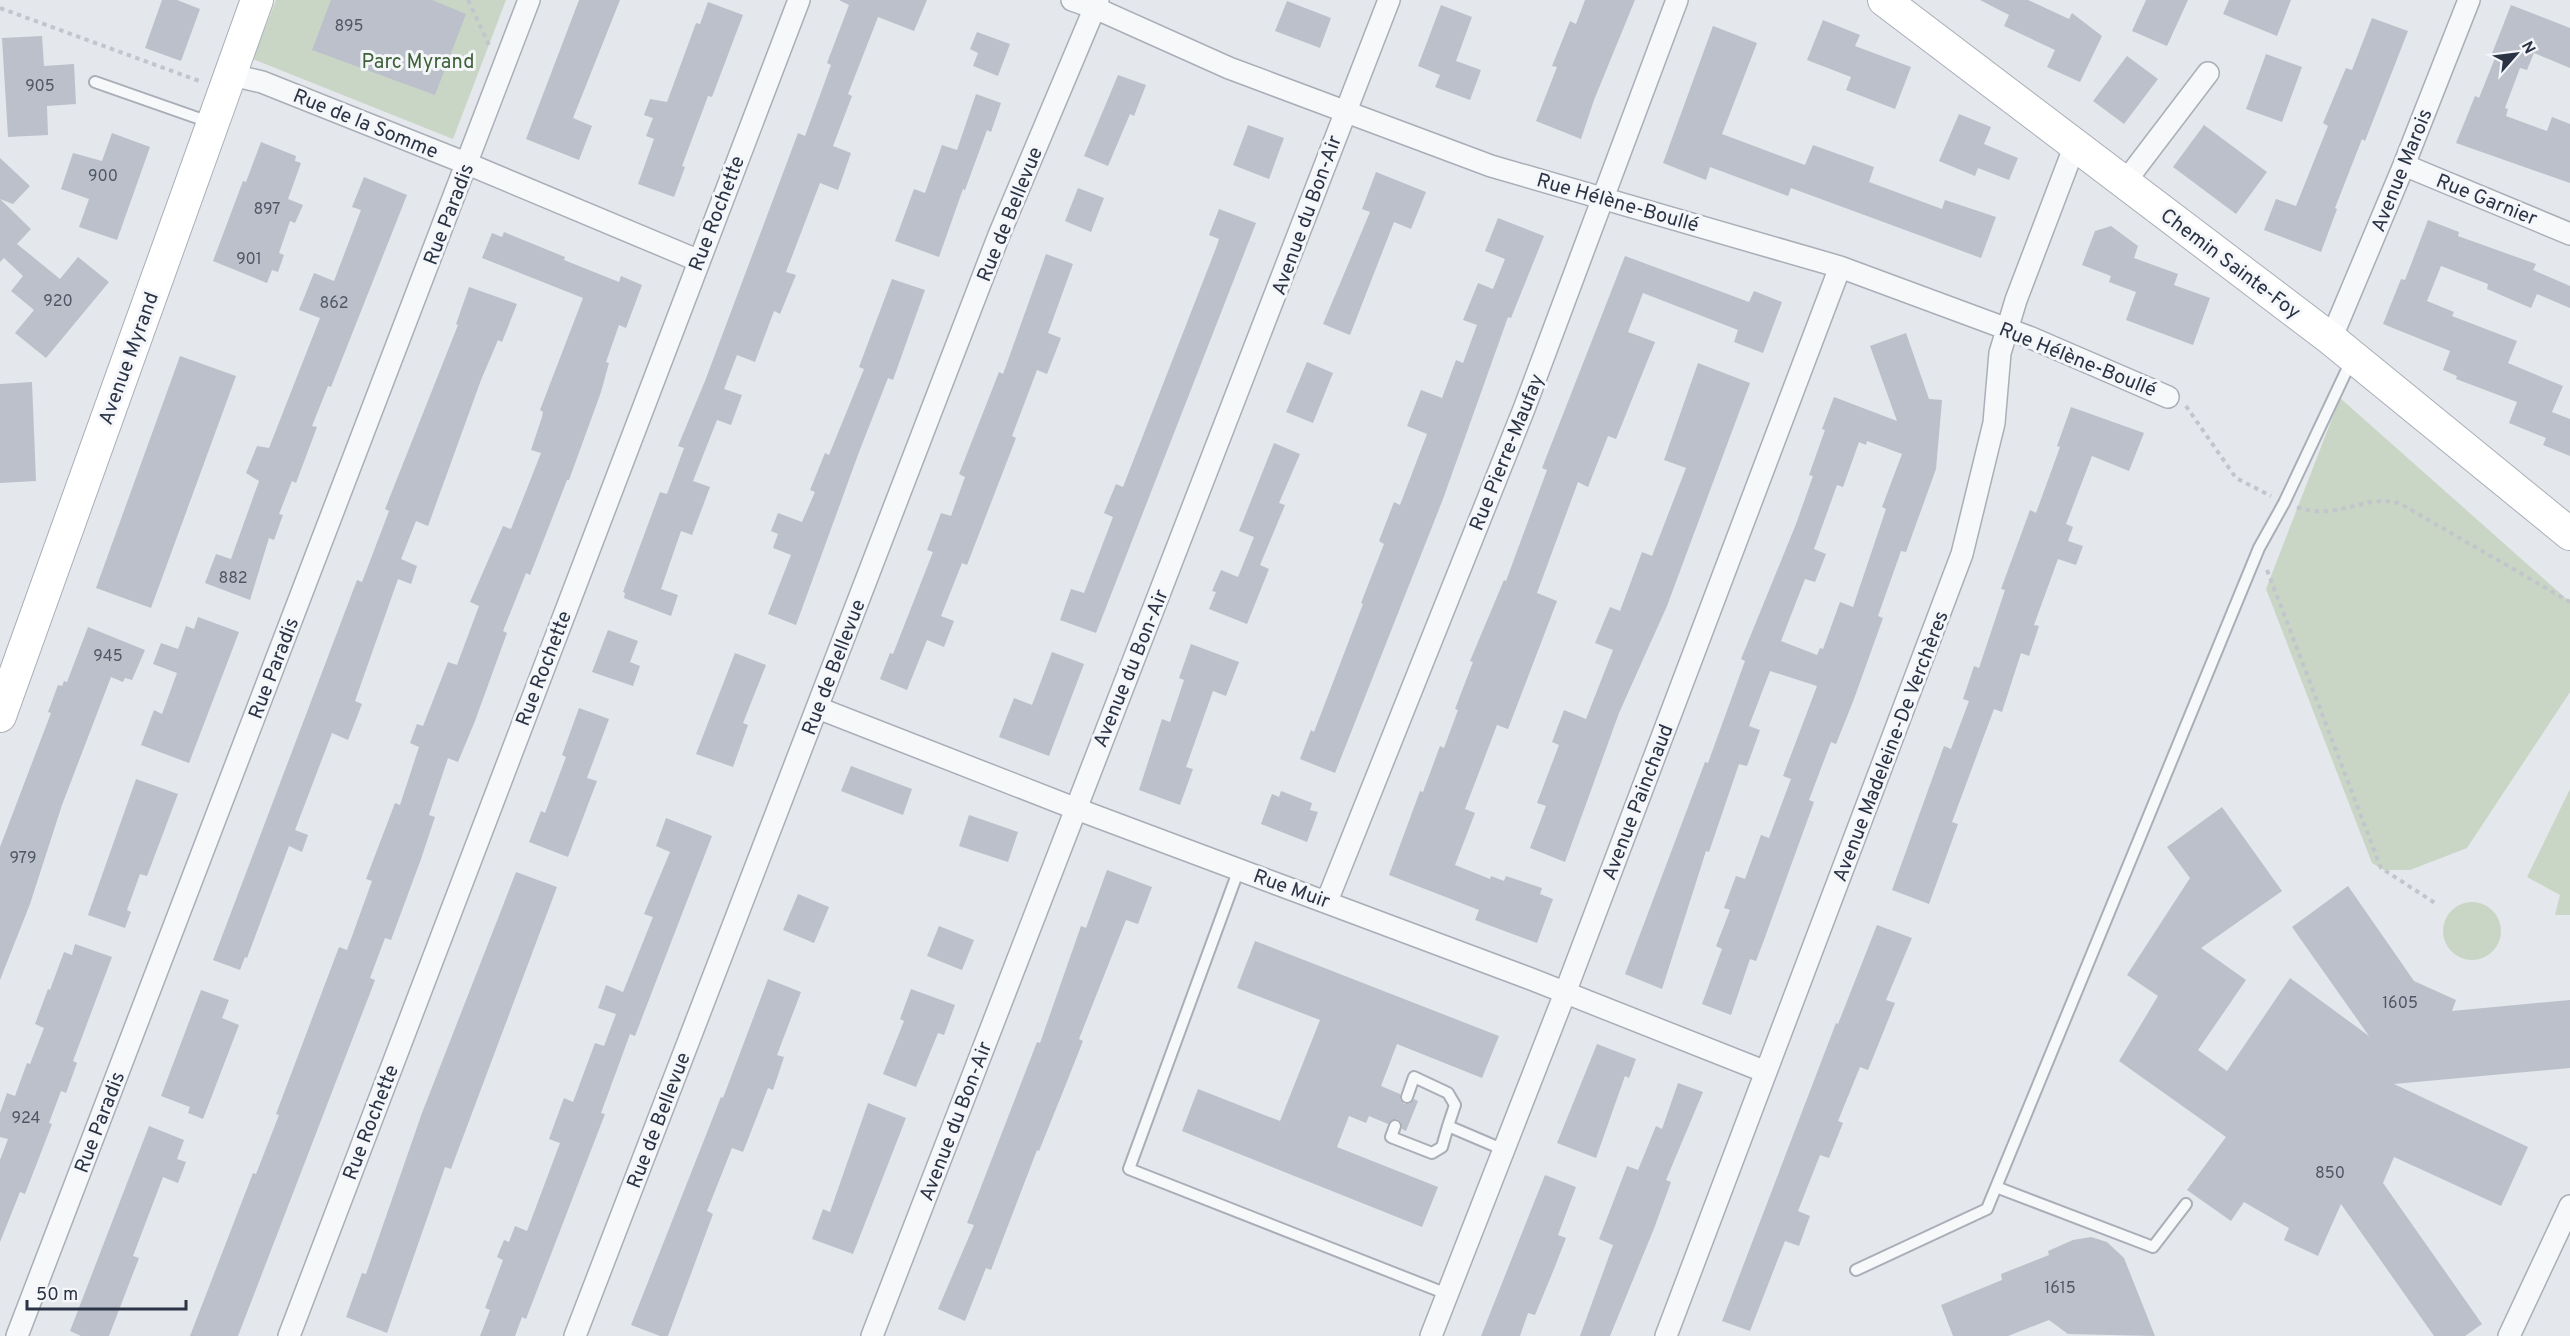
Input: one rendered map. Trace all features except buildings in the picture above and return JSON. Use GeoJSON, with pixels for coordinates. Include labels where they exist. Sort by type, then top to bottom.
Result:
{"type":"FeatureCollection","features":[{"type":"Feature","properties":{"kind":"main road","name":"Avenue Myrand"},"geometry":{"type":"LineString","coordinates":[[0,716],[212,123],[232,75],[257,0]]}},
{"type":"Feature","properties":{"kind":"main road","name":"Chemin Sainte-Foy"},"geometry":{"type":"LineString","coordinates":[[1884,0],[2342,348],[2570,534]]}},
{"type":"Feature","properties":{"kind":"street","name":"Rue Paradis"},"geometry":{"type":"LineString","coordinates":[[17,1336],[506,66],[529,0]]}},
{"type":"Feature","properties":{"kind":"street","name":"Rue Rochette"},"geometry":{"type":"LineString","coordinates":[[289,1336],[697,260],[799,0]]}},
{"type":"Feature","properties":{"kind":"street","name":"Rue Hélène-Boullé"},"geometry":{"type":"LineString","coordinates":[[1072,0],[1096,4],[1229,68],[1491,166],[1840,267],[2007,329],[2168,397]]}},
{"type":"Feature","properties":{"kind":"street","name":"Avenue du Bon-Air"},"geometry":{"type":"LineString","coordinates":[[872,1336],[1074,808],[1275,300],[1389,0]]}},
{"type":"Feature","properties":{"kind":"street","name":"Rue Pierre-Maufay"},"geometry":{"type":"LineString","coordinates":[[1327,901],[1524,409],[1677,0]]}},
{"type":"Feature","properties":{"kind":"street","name":"Avenue Marois"},"geometry":{"type":"LineString","coordinates":[[2342,348],[2404,165],[2469,0]]}},
{"type":"Feature","properties":{"kind":"street","name":"Rue de Bellevue"},"geometry":{"type":"LineString","coordinates":[[575,1336],[999,235],[1096,4]]}},
{"type":"Feature","properties":{"kind":"street"},"geometry":{"type":"LineString","coordinates":[[2125,182],[2208,73]]}},
{"type":"Feature","properties":{"kind":"street","name":"Rue de la Somme"},"geometry":{"type":"LineString","coordinates":[[232,75],[262,82],[468,164],[697,260]]}},
{"type":"Feature","properties":{"kind":"street","name":"Avenue Madeleine-De Verchères"},"geometry":{"type":"LineString","coordinates":[[1666,1336],[1962,554],[1994,423],[2000,353],[2075,145]]}},
{"type":"Feature","properties":{"kind":"street","name":"Rue Garnier"},"geometry":{"type":"LineString","coordinates":[[2404,165],[2570,234]]}},
{"type":"Feature","properties":{"kind":"street","name":"Avenue Painchaud"},"geometry":{"type":"LineString","coordinates":[[1431,1336],[1840,267]]}},
{"type":"Feature","properties":{"kind":"street","name":"Rue Muir"},"geometry":{"type":"LineString","coordinates":[[818,708],[1074,808],[1327,901],[1766,1072]]}},
{"type":"Feature","properties":{"kind":"street"},"geometry":{"type":"LineString","coordinates":[[2509,1336],[2570,1206]]}},
{"type":"Feature","properties":{"kind":"lane"},"geometry":{"type":"LineString","coordinates":[[95,82],[212,123]]}},
{"type":"Feature","properties":{"kind":"lane"},"geometry":{"type":"LineString","coordinates":[[1856,1270],[1988,1209],[2259,548],[2284,503],[2342,348]]}},
{"type":"Feature","properties":{"kind":"lane"},"geometry":{"type":"LineString","coordinates":[[1239,869],[1129,1169],[1447,1294]]}},
{"type":"Feature","properties":{"kind":"lane"},"geometry":{"type":"LineString","coordinates":[[1395,1126],[1391,1137],[1432,1153],[1442,1147],[1455,1105],[1448,1093],[1414,1077],[1407,1096]]}},
{"type":"Feature","properties":{"kind":"lane"},"geometry":{"type":"LineString","coordinates":[[1448,1126],[1502,1149]]}},
{"type":"Feature","properties":{"kind":"lane"},"geometry":{"type":"LineString","coordinates":[[1996,1187],[2153,1247],[2186,1204]]}},
{"type":"Feature","properties":{"kind":"path"},"geometry":{"type":"LineString","coordinates":[[468,0],[494,56],[506,66]]}},
{"type":"Feature","properties":{"kind":"path"},"geometry":{"type":"LineString","coordinates":[[0,8],[211,86],[232,75]]}},
{"type":"Feature","properties":{"kind":"path"},"geometry":{"type":"LineString","coordinates":[[2168,397],[2184,404],[2192,412],[2236,478],[2284,503],[2313,513],[2377,502],[2401,504],[2570,602]]}},
{"type":"Feature","properties":{"kind":"path"},"geometry":{"type":"LineString","coordinates":[[2259,548],[2381,868],[2434,903]]}},
{"type":"Feature","properties":{"kind":"green space","name":"Parc Myrand"},"geometry":{"type":"Polygon","coordinates":[[[276,0],[506,0],[453,139],[253,59],[276,0]]]}},
{"type":"Feature","properties":{"kind":"green space"},"geometry":{"type":"Polygon","coordinates":[[[2340,398],[2570,602],[2570,692],[2467,848],[2410,870],[2384,870],[2372,863],[2266,589],[2340,398]]]}},
{"type":"Feature","properties":{"kind":"green space"},"geometry":{"type":"Polygon","coordinates":[[[2570,789],[2570,915],[2555,915],[2560,895],[2527,877],[2570,789]]]}},
{"type":"Feature","properties":{"kind":"green space"},"geometry":{"type":"Polygon","coordinates":[[[2472,902],[2483,904],[2496,915],[2501,931],[2499,942],[2488,955],[2472,960],[2461,958],[2448,947],[2443,931],[2445,920],[2456,907],[2472,902]]]}}]}
